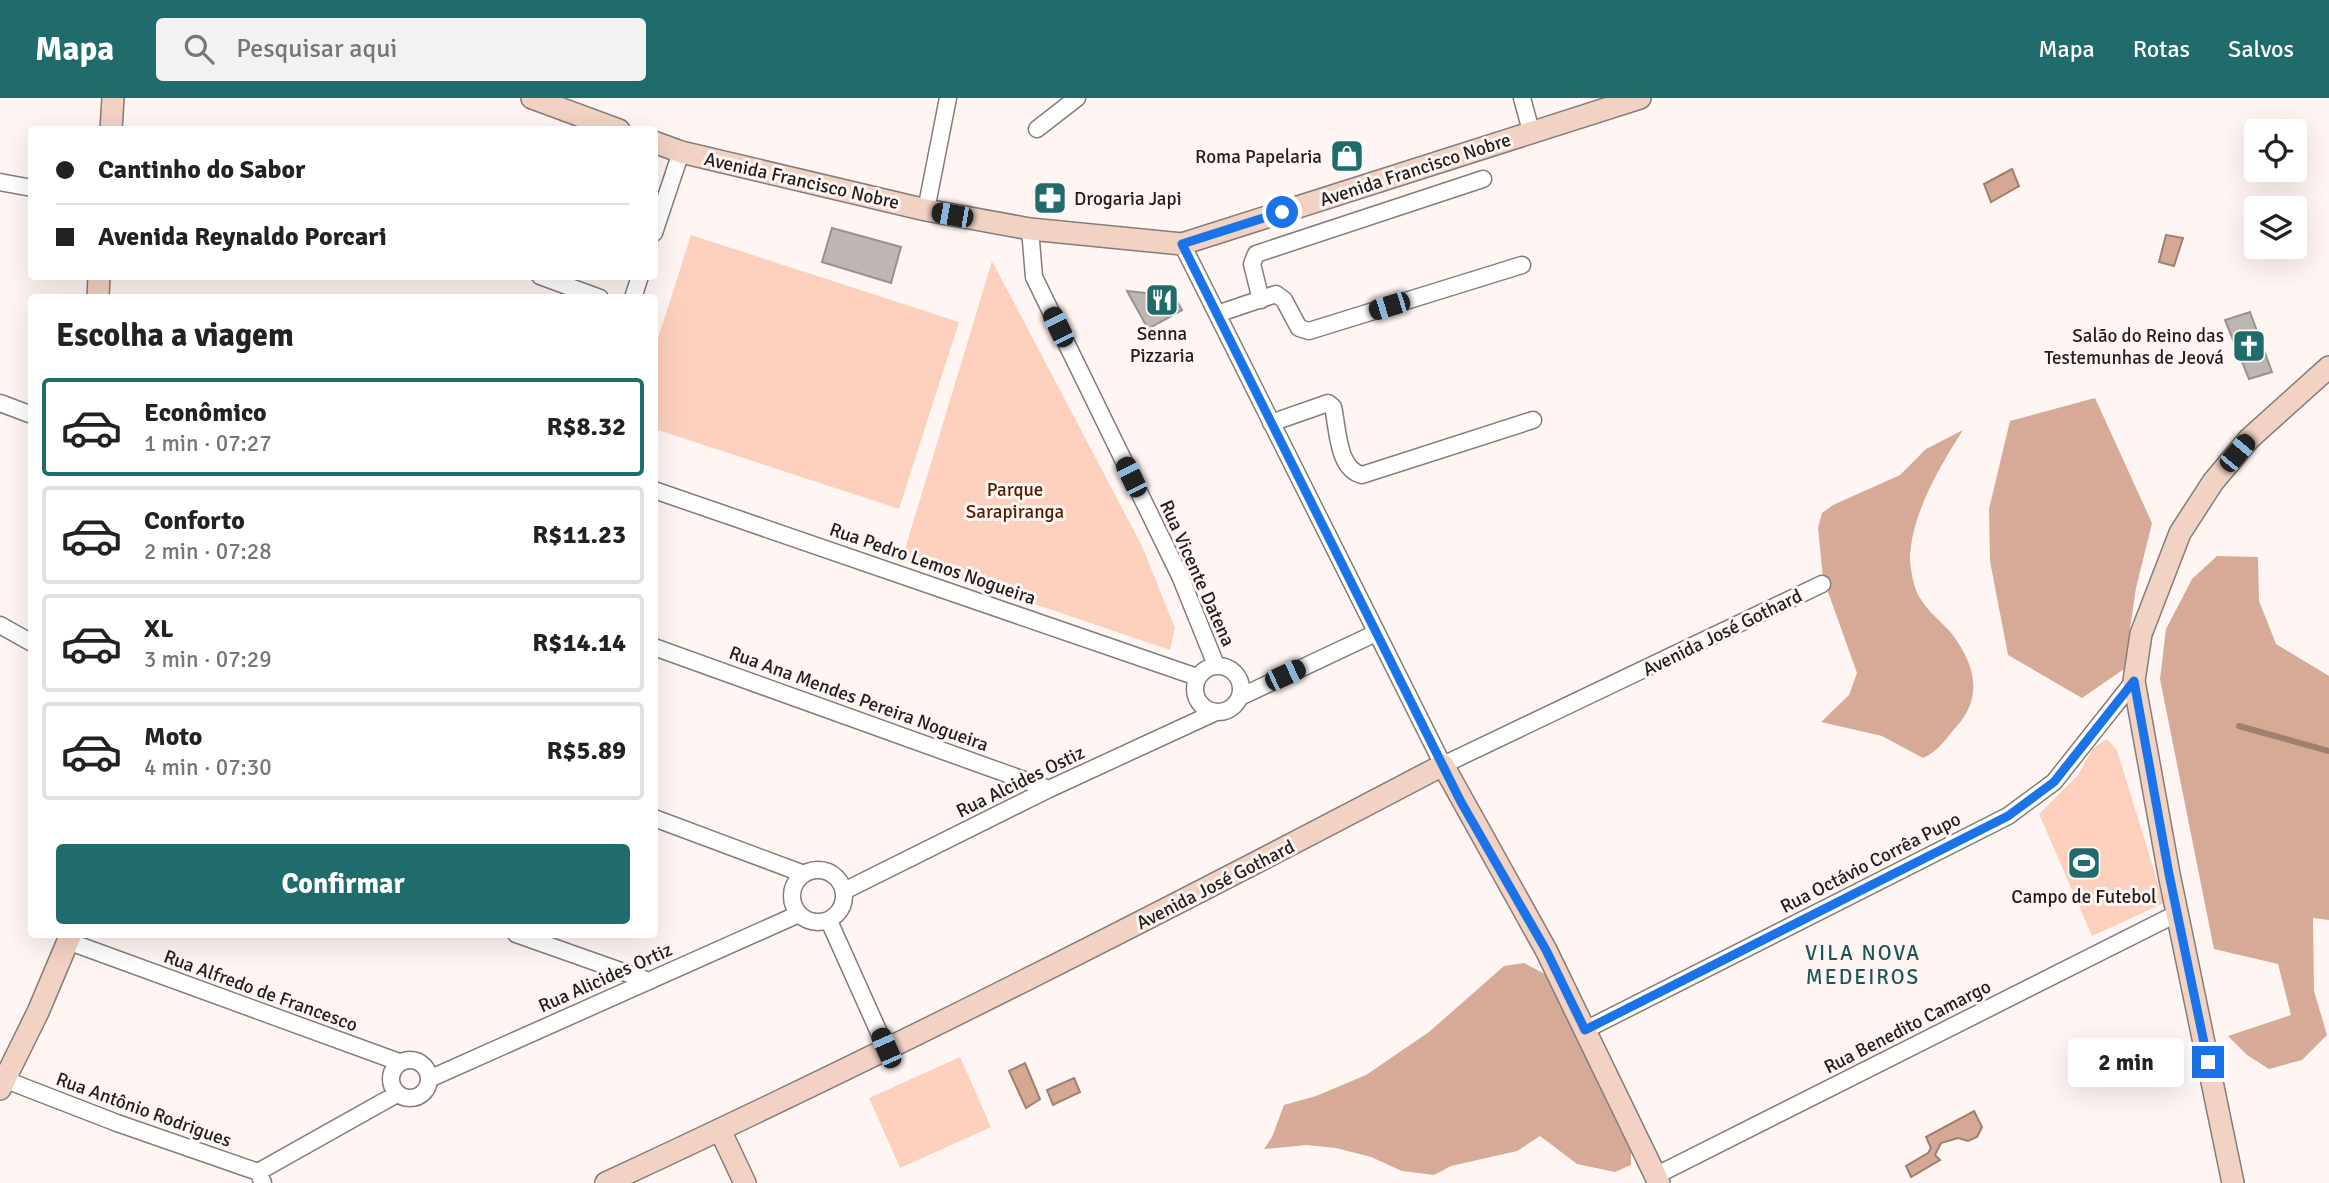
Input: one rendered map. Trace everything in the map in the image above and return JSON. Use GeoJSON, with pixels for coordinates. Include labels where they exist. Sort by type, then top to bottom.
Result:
{"type":"FeatureCollection","features":[{"type":"Feature","properties":{"kind":"street"},"geometry":{"type":"LineString","coordinates":[[113,98],[115,126]]}},
{"type":"Feature","properties":{"kind":"street"},"geometry":{"type":"LineString","coordinates":[[532,98],[608,126]]}},
{"type":"Feature","properties":{"kind":"street"},"geometry":{"type":"LineString","coordinates":[[926,210],[948,98]]}},
{"type":"Feature","properties":{"kind":"street"},"geometry":{"type":"LineString","coordinates":[[1037,129],[1077,98]]}},
{"type":"Feature","properties":{"kind":"street"},"geometry":{"type":"LineString","coordinates":[[1522,98],[1531,131]]}},
{"type":"Feature","properties":{"kind":"street","name":"Avenida Francisco Nobre"},"geometry":{"type":"LineString","coordinates":[[658,143],[681,152],[926,210],[1030,229],[1182,244],[1640,98]]}},
{"type":"Feature","properties":{"kind":"street"},"geometry":{"type":"LineString","coordinates":[[658,221],[681,152]]}},
{"type":"Feature","properties":{"kind":"street"},"geometry":{"type":"LineString","coordinates":[[1261,300],[1252,264],[1255,254],[1483,178]]}},
{"type":"Feature","properties":{"kind":"street"},"geometry":{"type":"LineString","coordinates":[[0,182],[28,187]]}},
{"type":"Feature","properties":{"kind":"street","name":"Rua Vicente Datena"},"geometry":{"type":"LineString","coordinates":[[1030,229],[1034,277],[1180,576],[1216,665]]}},
{"type":"Feature","properties":{"kind":"street"},"geometry":{"type":"LineString","coordinates":[[1182,244],[1443,765],[1546,950],[1657,1179]]}},
{"type":"Feature","properties":{"kind":"street"},"geometry":{"type":"LineString","coordinates":[[1217,314],[1276,294],[1284,300],[1299,328],[1309,331],[1522,265]]}},
{"type":"Feature","properties":{"kind":"street"},"geometry":{"type":"LineString","coordinates":[[551,280],[589,294]]}},
{"type":"Feature","properties":{"kind":"street"},"geometry":{"type":"LineString","coordinates":[[2234,1183],[2178,913],[2134,681],[2141,634],[2180,533],[2213,482],[2249,439],[2329,367]]}},
{"type":"Feature","properties":{"kind":"street"},"geometry":{"type":"LineString","coordinates":[[0,403],[28,414]]}},
{"type":"Feature","properties":{"kind":"street"},"geometry":{"type":"LineString","coordinates":[[1271,423],[1328,403],[1333,407],[1345,464],[1353,473],[1362,475],[1533,420]]}},
{"type":"Feature","properties":{"kind":"street","name":"Rua Pedro Lemos Nogueira"},"geometry":{"type":"LineString","coordinates":[[658,491],[1197,677]]}},
{"type":"Feature","properties":{"kind":"street","name":"Avenida José Gothard"},"geometry":{"type":"LineString","coordinates":[[606,1183],[720,1130],[1162,913],[1443,765],[1822,584]]}},
{"type":"Feature","properties":{"kind":"street"},"geometry":{"type":"LineString","coordinates":[[0,625],[28,641]]}},
{"type":"Feature","properties":{"kind":"street"},"geometry":{"type":"LineString","coordinates":[[1240,697],[1376,633]]}},
{"type":"Feature","properties":{"kind":"street","name":"Rua Ana Mendes Pereira Nogueira"},"geometry":{"type":"LineString","coordinates":[[658,648],[1049,789]]}},
{"type":"Feature","properties":{"kind":"street"},"geometry":{"type":"LineString","coordinates":[[1216,665],[1231,669],[1237,674],[1242,689],[1240,697],[1231,709],[1216,712],[1208,710],[1197,700],[1195,684],[1197,677],[1216,665]]}},
{"type":"Feature","properties":{"kind":"street","name":"Rua Octávio Corrêa Pupo"},"geometry":{"type":"LineString","coordinates":[[1585,1030],[2008,816],[2054,782],[2134,681]]}},
{"type":"Feature","properties":{"kind":"street","name":"Rua Alcides Ostiz"},"geometry":{"type":"LineString","coordinates":[[844,891],[1049,789],[1216,712]]}},
{"type":"Feature","properties":{"kind":"street"},"geometry":{"type":"LineString","coordinates":[[658,819],[804,874],[821,870],[836,876],[844,891],[842,908],[829,921],[813,922],[799,914],[792,897],[793,888],[804,874]]}},
{"type":"Feature","properties":{"kind":"street","name":"Rua Benedito Camargo"},"geometry":{"type":"LineString","coordinates":[[1657,1179],[2178,913]]}},
{"type":"Feature","properties":{"kind":"street","name":"Rua Alicides Ortiz"},"geometry":{"type":"LineString","coordinates":[[429,1079],[799,914]]}},
{"type":"Feature","properties":{"kind":"street"},"geometry":{"type":"LineString","coordinates":[[829,921],[886,1048]]}},
{"type":"Feature","properties":{"kind":"street"},"geometry":{"type":"LineString","coordinates":[[3,1085],[71,938]]}},
{"type":"Feature","properties":{"kind":"street","name":"Rua Alfredo de Francesco"},"geometry":{"type":"LineString","coordinates":[[71,938],[398,1062]]}},
{"type":"Feature","properties":{"kind":"street"},"geometry":{"type":"LineString","coordinates":[[527,938],[649,981]]}},
{"type":"Feature","properties":{"kind":"street"},"geometry":{"type":"LineString","coordinates":[[409,1060],[421,1063],[429,1079],[425,1091],[415,1098],[402,1098],[390,1079],[398,1062],[409,1060]]}},
{"type":"Feature","properties":{"kind":"street","name":"Rua Antônio Rodrigues"},"geometry":{"type":"LineString","coordinates":[[3,1085],[117,1123],[260,1178]]}},
{"type":"Feature","properties":{"kind":"street"},"geometry":{"type":"LineString","coordinates":[[260,1178],[397,1094]]}},
{"type":"Feature","properties":{"kind":"street"},"geometry":{"type":"LineString","coordinates":[[720,1130],[745,1183]]}},
{"type":"Feature","properties":{"kind":"green space"},"geometry":{"type":"Polygon","coordinates":[[[691,235],[959,322],[899,509],[658,430],[658,339],[691,235]]]}},
{"type":"Feature","properties":{"kind":"green space","name":"Parque Sarapiranga"},"geometry":{"type":"Polygon","coordinates":[[[992,261],[1142,546],[1175,628],[1170,650],[902,559],[992,261]]]}},
{"type":"Feature","properties":{"kind":"green space"},"geometry":{"type":"Polygon","coordinates":[[[2107,739],[2117,750],[2164,903],[2092,936],[2039,814],[2078,775],[2093,748],[2107,739]]]}},
{"type":"Feature","properties":{"kind":"green space"},"geometry":{"type":"Polygon","coordinates":[[[960,1057],[991,1127],[900,1168],[869,1098],[960,1057]]]}},
{"type":"Feature","properties":{"kind":"shaded area"},"geometry":{"type":"Polygon","coordinates":[[[2012,169],[2019,186],[1991,202],[1984,184],[2012,169]]]}},
{"type":"Feature","properties":{"kind":"shaded area"},"geometry":{"type":"Polygon","coordinates":[[[2166,235],[2183,238],[2174,266],[2159,262],[2166,235]]]}},
{"type":"Feature","properties":{"kind":"shaded area"},"geometry":{"type":"Polygon","coordinates":[[[2095,398],[2152,523],[2136,588],[2124,669],[2082,698],[2008,655],[1990,561],[1989,509],[2010,421],[2095,398]]]}},
{"type":"Feature","properties":{"kind":"shaded area"},"geometry":{"type":"Polygon","coordinates":[[[1963,430],[1929,490],[1916,524],[1910,557],[1918,594],[1927,608],[1952,634],[1966,656],[1973,680],[1973,691],[1971,703],[1957,726],[1938,748],[1923,758],[1882,736],[1821,722],[1849,695],[1857,673],[1823,578],[1818,528],[1822,513],[1833,505],[1900,475],[1926,449],[1963,430]]]}},
{"type":"Feature","properties":{"kind":"shaded area"},"geometry":{"type":"Polygon","coordinates":[[[2217,556],[2258,557],[2259,601],[2276,644],[2329,676],[2329,920],[2313,918],[2314,991],[2327,1035],[2302,1060],[2269,1069],[2247,1055],[2228,1036],[2291,1015],[2278,964],[2214,949],[2160,679],[2166,629],[2192,579],[2217,556]]]}},
{"type":"Feature","properties":{"kind":"shaded area"},"geometry":{"type":"Polygon","coordinates":[[[1524,963],[1549,976],[1631,1149],[1631,1165],[1615,1172],[1577,1164],[1540,1136],[1517,1151],[1451,1166],[1434,1175],[1402,1171],[1371,1157],[1336,1148],[1307,1145],[1264,1149],[1272,1137],[1284,1105],[1316,1096],[1366,1075],[1429,1032],[1504,966],[1524,963]]]}},
{"type":"Feature","properties":{"kind":"shaded area"},"geometry":{"type":"Polygon","coordinates":[[[1025,1063],[1040,1099],[1026,1108],[1009,1071],[1025,1063]]]}},
{"type":"Feature","properties":{"kind":"shaded area"},"geometry":{"type":"Polygon","coordinates":[[[1074,1078],[1080,1092],[1053,1105],[1047,1090],[1074,1078]]]}},
{"type":"Feature","properties":{"kind":"shaded area"},"geometry":{"type":"Polygon","coordinates":[[[1974,1111],[1982,1127],[1977,1137],[1968,1141],[1958,1138],[1941,1143],[1935,1155],[1940,1160],[1911,1177],[1906,1166],[1928,1153],[1931,1148],[1926,1137],[1974,1111]]]}},
{"type":"Feature","properties":{"kind":"building"},"geometry":{"type":"Polygon","coordinates":[[[832,228],[901,247],[891,283],[822,262],[832,228]]]}},
{"type":"Feature","properties":{"kind":"building"},"geometry":{"type":"Polygon","coordinates":[[[1127,291],[1174,296],[1182,310],[1148,329],[1127,291]]]}},
{"type":"Feature","properties":{"kind":"building","name":"Salão do Reino das Testemunhas de Jeová"},"geometry":{"type":"Polygon","coordinates":[[[2250,312],[2272,372],[2249,379],[2225,320],[2250,312]]]}},
{"type":"Feature","properties":{"kind":"waterway"},"geometry":{"type":"LineString","coordinates":[[2239,726],[2329,751]]}},
{"type":"Feature","properties":{"kind":"place","name":"Roma Papelaria"},"geometry":{"type":"Point","coordinates":[1347,156]}},
{"type":"Feature","properties":{"kind":"place","name":"Drogaria Japi"},"geometry":{"type":"Point","coordinates":[1050,198]}},
{"type":"Feature","properties":{"kind":"place","name":"Senna Pizzaria"},"geometry":{"type":"Point","coordinates":[1162,300]}},
{"type":"Feature","properties":{"kind":"place","name":"Salão do Reino das Testemunhas de Jeová"},"geometry":{"type":"Point","coordinates":[2249,346]}},
{"type":"Feature","properties":{"kind":"place","name":"Campo de Futebol"},"geometry":{"type":"Point","coordinates":[2084,863]}},
{"type":"Feature","properties":{"kind":"district","name":"VILA NOVA MEDEIROS"},"geometry":{"type":"Point","coordinates":[1863,965]}},
{"type":"Feature","properties":{"kind":"route"},"geometry":{"type":"LineString","coordinates":[[1282,212],[1182,244],[1461,802],[1546,950],[1585,1030],[2008,816],[2054,782],[2134,681],[2169,874],[2208,1062]]}}]}
